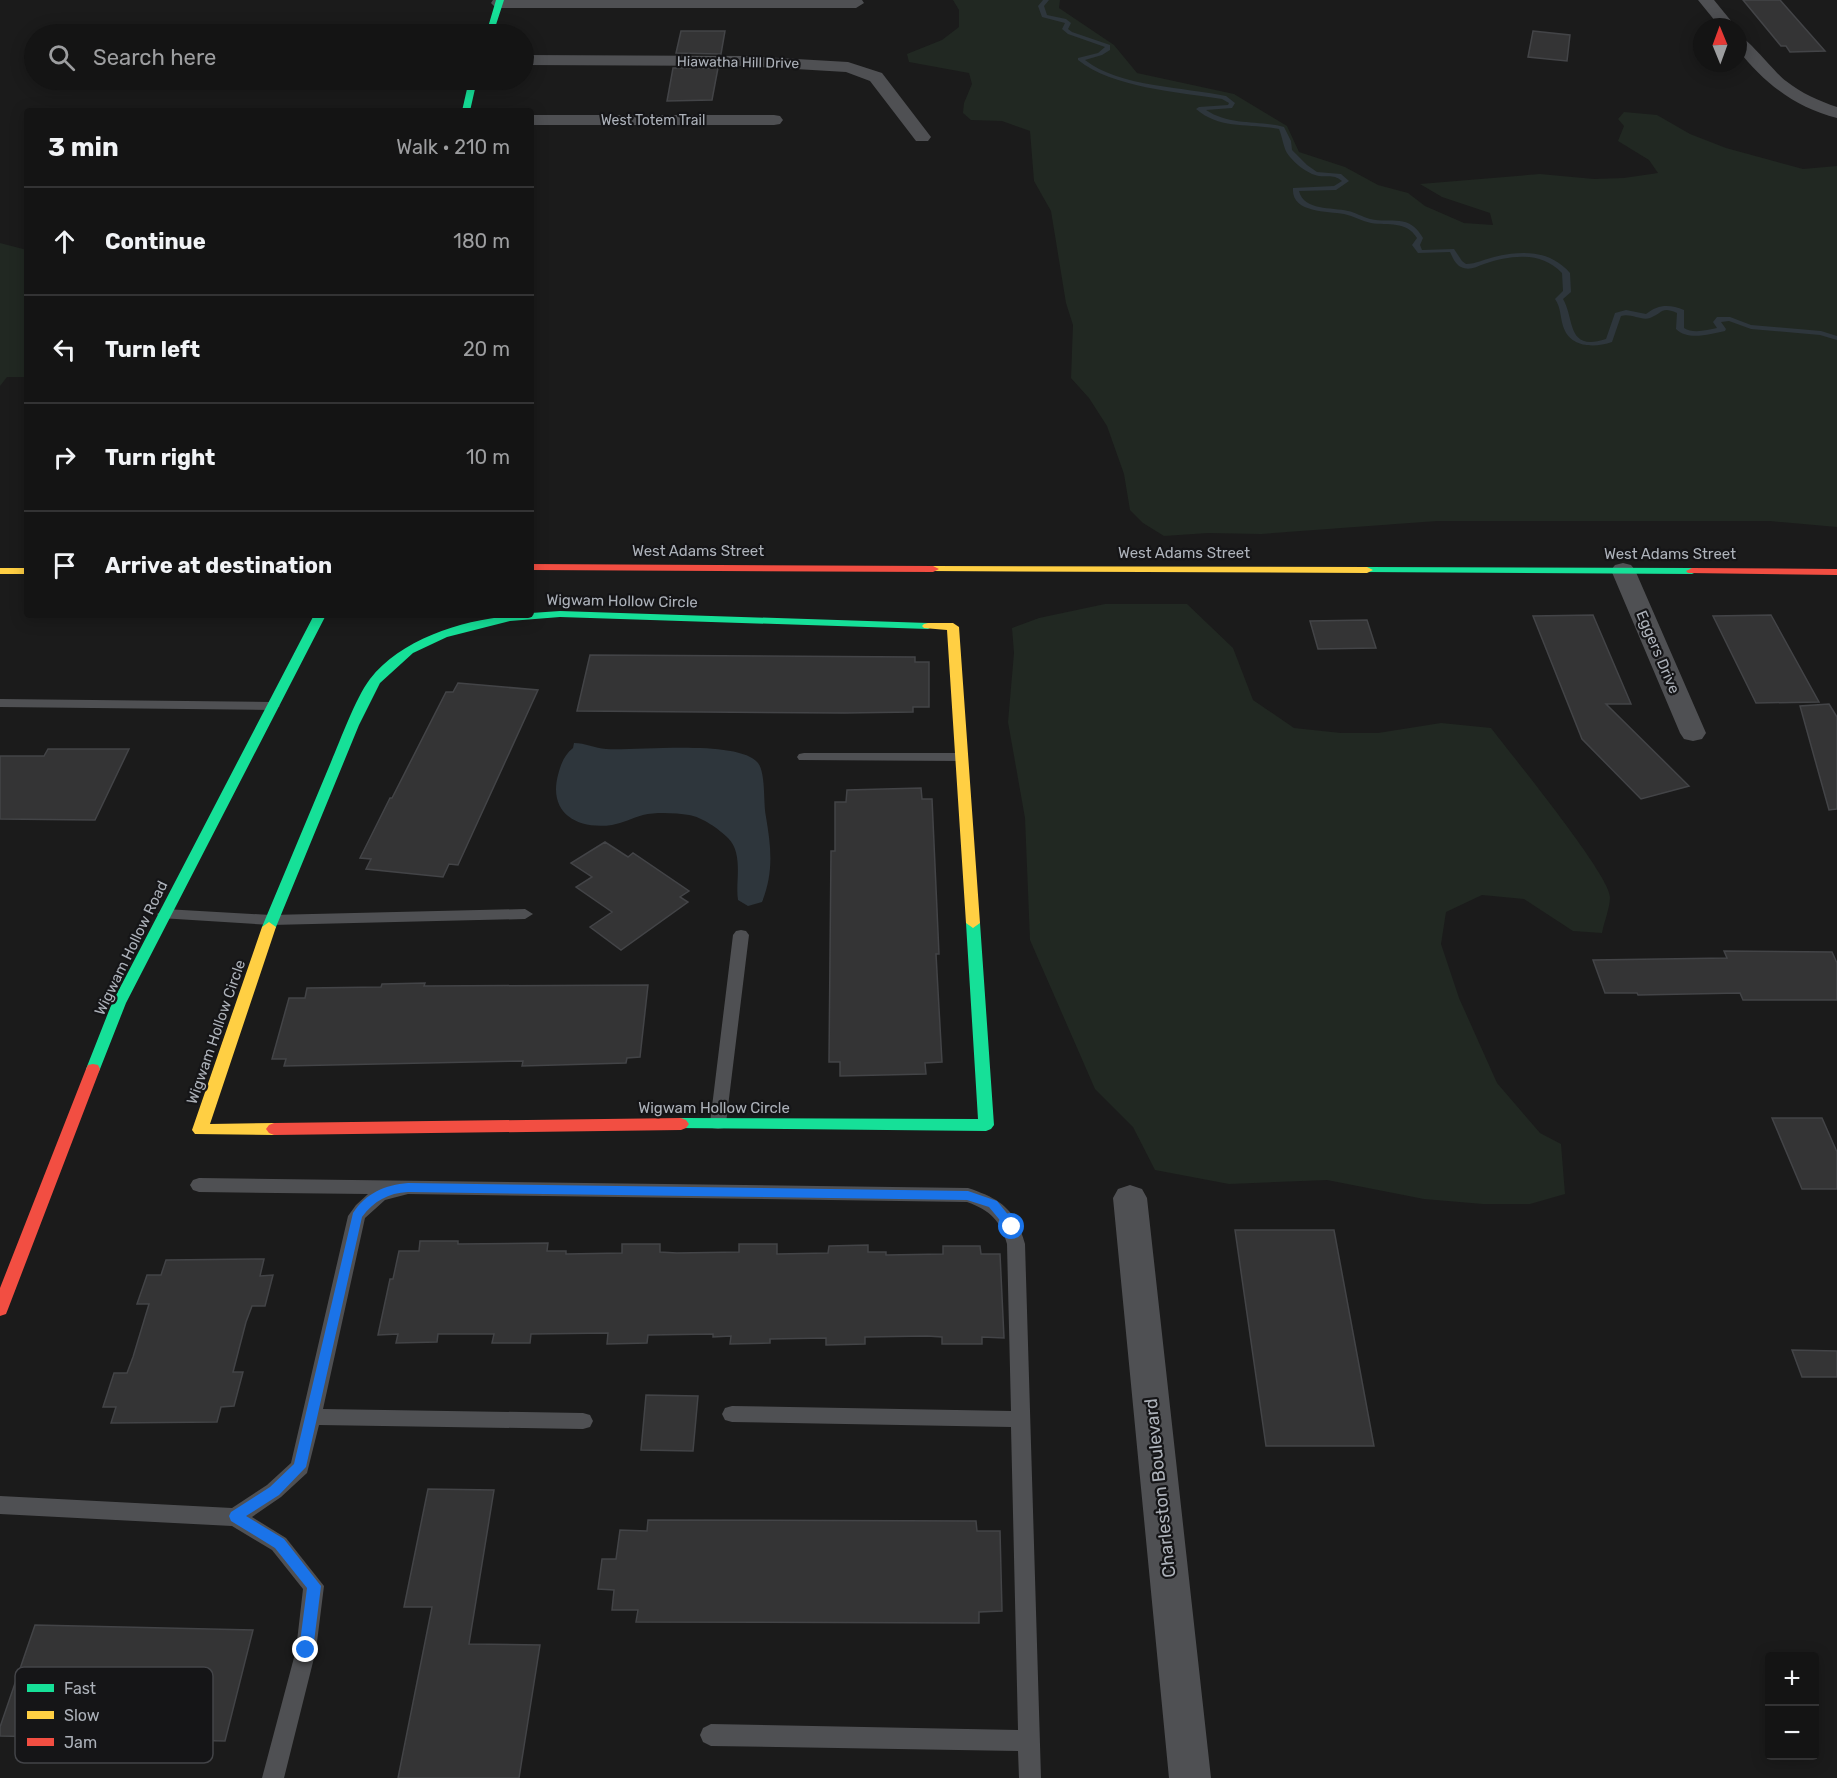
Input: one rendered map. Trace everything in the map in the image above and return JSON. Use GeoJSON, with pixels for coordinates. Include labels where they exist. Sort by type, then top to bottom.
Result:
{"type":"FeatureCollection","features":[{"type":"Feature","properties":{"kind":"street"},"geometry":{"type":"LineString","coordinates":[[1706,0],[1721,18]]}},
{"type":"Feature","properties":{"kind":"street"},"geometry":{"type":"LineString","coordinates":[[492,24],[500,2],[856,3]]}},
{"type":"Feature","properties":{"kind":"street"},"geometry":{"type":"LineString","coordinates":[[1747,51],[1775,82],[1810,102],[1837,113]]}},
{"type":"Feature","properties":{"kind":"street","name":"Hiawatha Hill Drive"},"geometry":{"type":"LineString","coordinates":[[534,60],[744,61],[848,67],[876,77],[922,137]]}},
{"type":"Feature","properties":{"kind":"street"},"geometry":{"type":"LineString","coordinates":[[467,108],[471,90]]}},
{"type":"Feature","properties":{"kind":"street","name":"West Totem Trail"},"geometry":{"type":"LineString","coordinates":[[534,120],[774,120]]}},
{"type":"Feature","properties":{"kind":"street","name":"West Adams Street"},"geometry":{"type":"LineString","coordinates":[[534,567],[1837,572]]}},
{"type":"Feature","properties":{"kind":"street","name":"Eggers Drive"},"geometry":{"type":"LineString","coordinates":[[1623,570],[1693,733]]}},
{"type":"Feature","properties":{"kind":"street"},"geometry":{"type":"LineString","coordinates":[[0,571],[24,571]]}},
{"type":"Feature","properties":{"kind":"street","name":"Wigwam Hollow Circle"},"geometry":{"type":"LineString","coordinates":[[510,618],[442,634],[409,650],[375,681],[352,725],[270,920],[200,1130],[718,1123],[986,1125],[953,627],[560,614],[534,616]]}},
{"type":"Feature","properties":{"kind":"street","name":"Wigwam Hollow Road"},"geometry":{"type":"LineString","coordinates":[[0,1309],[119,1003],[318,618]]}},
{"type":"Feature","properties":{"kind":"street","name":"Charleston Boulevard"},"geometry":{"type":"LineString","coordinates":[[1130,1198],[1190,1778]]}},
{"type":"Feature","properties":{"kind":"lane"},"geometry":{"type":"LineString","coordinates":[[0,704],[273,706]]}},
{"type":"Feature","properties":{"kind":"lane"},"geometry":{"type":"LineString","coordinates":[[804,757],[961,757]]}},
{"type":"Feature","properties":{"kind":"lane"},"geometry":{"type":"LineString","coordinates":[[165,914],[270,920],[525,914]]}},
{"type":"Feature","properties":{"kind":"lane"},"geometry":{"type":"LineString","coordinates":[[718,1123],[741,935]]}},
{"type":"Feature","properties":{"kind":"lane"},"geometry":{"type":"LineString","coordinates":[[199,1185],[968,1195],[993,1204],[1012,1227],[1016,1244],[1030,1778]]}},
{"type":"Feature","properties":{"kind":"lane"},"geometry":{"type":"LineString","coordinates":[[235,1516],[274,1491],[300,1467],[357,1216],[364,1206],[380,1194],[394,1188],[408,1187]]}},
{"type":"Feature","properties":{"kind":"lane"},"geometry":{"type":"LineString","coordinates":[[732,1414],[1021,1419]]}},
{"type":"Feature","properties":{"kind":"lane"},"geometry":{"type":"LineString","coordinates":[[312,1417],[583,1421]]}},
{"type":"Feature","properties":{"kind":"lane"},"geometry":{"type":"LineString","coordinates":[[0,1505],[235,1516],[279,1544],[314,1586],[306,1650],[273,1778]]}},
{"type":"Feature","properties":{"kind":"lane"},"geometry":{"type":"LineString","coordinates":[[711,1735],[1029,1741]]}},
{"type":"Feature","properties":{"kind":"shaded area"},"geometry":{"type":"Polygon","coordinates":[[[953,0],[1060,0],[1059,8],[1114,45],[1137,73],[1234,94],[1287,126],[1299,152],[1345,167],[1378,185],[1408,193],[1425,206],[1464,223],[1493,225],[1490,213],[1442,197],[1420,184],[1540,174],[1594,179],[1624,178],[1658,173],[1649,160],[1618,141],[1624,126],[1618,119],[1624,112],[1657,115],[1690,134],[1726,148],[1803,169],[1837,166],[1837,527],[1770,521],[1437,521],[1261,534],[1208,533],[1164,536],[1143,523],[1130,510],[1124,474],[1107,426],[1089,398],[1071,378],[1073,325],[1066,303],[1051,211],[1034,181],[1030,131],[1002,121],[971,120],[963,113],[964,103],[972,84],[969,73],[909,62],[907,54],[942,40],[959,27],[959,10],[953,0]]]}},
{"type":"Feature","properties":{"kind":"shaded area"},"geometry":{"type":"Polygon","coordinates":[[[0,243],[24,249],[24,377],[7,377],[0,386],[0,243]]]}},
{"type":"Feature","properties":{"kind":"shaded area"},"geometry":{"type":"Polygon","coordinates":[[[1105,604],[1187,604],[1233,648],[1253,700],[1294,728],[1341,733],[1378,733],[1441,723],[1491,728],[1537,787],[1577,840],[1606,884],[1610,901],[1602,933],[1573,931],[1524,899],[1482,895],[1446,912],[1441,944],[1459,998],[1497,1083],[1540,1133],[1561,1144],[1565,1194],[1530,1204],[1483,1204],[1424,1199],[1327,1180],[1229,1184],[1155,1170],[1133,1127],[1095,1089],[1030,940],[1025,818],[1008,722],[1014,653],[1012,628],[1039,618],[1105,604]]]}},
{"type":"Feature","properties":{"kind":"shaded area"},"geometry":{"type":"Polygon","coordinates":[[[574,743],[606,749],[686,748],[731,751],[747,756],[758,763],[763,781],[770,849],[770,870],[762,902],[748,906],[738,900],[738,868],[733,845],[720,831],[699,818],[684,814],[654,813],[612,825],[599,826],[587,825],[568,816],[561,809],[557,800],[556,788],[562,763],[574,743]]]}},
{"type":"Feature","properties":{"kind":"building"},"geometry":{"type":"Polygon","coordinates":[[[1743,0],[1780,0],[1825,51],[1790,52],[1786,46],[1781,46],[1743,0]]]}},
{"type":"Feature","properties":{"kind":"building"},"geometry":{"type":"Polygon","coordinates":[[[681,31],[725,31],[721,54],[676,53],[681,31]]]}},
{"type":"Feature","properties":{"kind":"building"},"geometry":{"type":"Polygon","coordinates":[[[1533,31],[1570,35],[1567,61],[1528,57],[1533,31]]]}},
{"type":"Feature","properties":{"kind":"building"},"geometry":{"type":"Polygon","coordinates":[[[673,68],[718,68],[712,100],[667,101],[673,68]]]}},
{"type":"Feature","properties":{"kind":"building"},"geometry":{"type":"Polygon","coordinates":[[[1593,615],[1631,704],[1606,704],[1689,786],[1641,799],[1582,739],[1533,616],[1593,615]]]}},
{"type":"Feature","properties":{"kind":"building"},"geometry":{"type":"Polygon","coordinates":[[[1771,615],[1819,702],[1756,703],[1713,616],[1771,615]]]}},
{"type":"Feature","properties":{"kind":"building"},"geometry":{"type":"Polygon","coordinates":[[[1367,620],[1376,648],[1318,649],[1310,621],[1367,620]]]}},
{"type":"Feature","properties":{"kind":"building"},"geometry":{"type":"Polygon","coordinates":[[[590,655],[915,657],[915,662],[929,662],[929,707],[913,707],[913,712],[844,713],[577,711],[590,655]]]}},
{"type":"Feature","properties":{"kind":"building"},"geometry":{"type":"Polygon","coordinates":[[[458,683],[538,690],[458,865],[449,864],[443,877],[366,869],[371,859],[360,858],[446,692],[453,692],[458,683]]]}},
{"type":"Feature","properties":{"kind":"building"},"geometry":{"type":"Polygon","coordinates":[[[1829,704],[1837,717],[1837,809],[1829,810],[1800,706],[1829,704]]]}},
{"type":"Feature","properties":{"kind":"building"},"geometry":{"type":"Polygon","coordinates":[[[48,749],[129,749],[95,820],[0,819],[0,756],[44,756],[48,749]]]}},
{"type":"Feature","properties":{"kind":"building"},"geometry":{"type":"Polygon","coordinates":[[[921,788],[922,799],[932,799],[939,954],[936,954],[942,1062],[925,1063],[926,1074],[840,1076],[840,1062],[829,1062],[831,851],[835,851],[835,802],[846,802],[847,790],[921,788]]]}},
{"type":"Feature","properties":{"kind":"building"},"geometry":{"type":"Polygon","coordinates":[[[605,842],[628,857],[633,853],[689,891],[680,897],[688,902],[621,950],[590,927],[612,912],[576,887],[592,877],[571,863],[605,842]]]}},
{"type":"Feature","properties":{"kind":"building"},"geometry":{"type":"Polygon","coordinates":[[[1724,951],[1832,952],[1837,963],[1837,1000],[1743,1000],[1740,993],[1638,995],[1637,993],[1605,993],[1593,960],[1727,958],[1724,951]]]}},
{"type":"Feature","properties":{"kind":"building"},"geometry":{"type":"Polygon","coordinates":[[[425,983],[424,986],[648,985],[640,1057],[627,1058],[626,1063],[522,1066],[523,1061],[284,1066],[286,1059],[272,1059],[289,998],[305,998],[307,988],[381,987],[382,984],[425,983]]]}},
{"type":"Feature","properties":{"kind":"building"},"geometry":{"type":"Polygon","coordinates":[[[1772,1118],[1822,1118],[1837,1152],[1837,1189],[1802,1189],[1772,1118]]]}},
{"type":"Feature","properties":{"kind":"building"},"geometry":{"type":"Polygon","coordinates":[[[1235,1230],[1334,1230],[1374,1446],[1266,1446],[1235,1230]]]}},
{"type":"Feature","properties":{"kind":"building"},"geometry":{"type":"Polygon","coordinates":[[[420,1241],[458,1241],[458,1244],[548,1243],[547,1251],[566,1251],[566,1254],[622,1253],[622,1244],[660,1244],[660,1252],[677,1253],[739,1252],[739,1244],[777,1244],[777,1254],[828,1253],[829,1246],[868,1245],[868,1252],[886,1252],[886,1255],[943,1254],[943,1246],[980,1246],[981,1254],[1000,1254],[1004,1338],[982,1337],[982,1344],[942,1344],[942,1337],[927,1336],[865,1337],[865,1344],[826,1345],[826,1338],[770,1339],[770,1343],[730,1344],[731,1336],[713,1337],[713,1334],[648,1335],[647,1343],[607,1344],[608,1333],[531,1334],[530,1343],[492,1343],[494,1334],[438,1334],[437,1342],[396,1343],[398,1334],[378,1335],[390,1279],[393,1279],[399,1251],[419,1251],[420,1241]]]}},
{"type":"Feature","properties":{"kind":"building"},"geometry":{"type":"Polygon","coordinates":[[[264,1259],[260,1276],[273,1275],[265,1306],[252,1306],[246,1322],[233,1372],[243,1372],[234,1406],[221,1407],[217,1422],[111,1423],[116,1407],[103,1407],[114,1373],[127,1373],[133,1357],[149,1304],[137,1304],[147,1275],[161,1275],[166,1260],[264,1259]]]}},
{"type":"Feature","properties":{"kind":"building"},"geometry":{"type":"Polygon","coordinates":[[[1792,1350],[1837,1351],[1837,1377],[1802,1377],[1792,1350]]]}},
{"type":"Feature","properties":{"kind":"building"},"geometry":{"type":"Polygon","coordinates":[[[646,1395],[698,1396],[693,1451],[641,1450],[646,1395]]]}},
{"type":"Feature","properties":{"kind":"building"},"geometry":{"type":"Polygon","coordinates":[[[428,1489],[494,1490],[469,1644],[540,1645],[519,1778],[398,1778],[432,1607],[404,1607],[428,1489]]]}},
{"type":"Feature","properties":{"kind":"building"},"geometry":{"type":"Polygon","coordinates":[[[648,1520],[976,1521],[977,1531],[1000,1531],[1002,1611],[979,1612],[979,1623],[636,1622],[638,1610],[612,1610],[614,1590],[598,1589],[602,1559],[616,1559],[620,1530],[647,1531],[648,1520]]]}},
{"type":"Feature","properties":{"kind":"building"},"geometry":{"type":"Polygon","coordinates":[[[35,1625],[253,1630],[225,1741],[213,1741],[213,1667],[21,1667],[35,1625]]]}},
{"type":"Feature","properties":{"kind":"building"},"geometry":{"type":"Polygon","coordinates":[[[15,1683],[15,1736],[0,1736],[0,1727],[15,1683]]]}},
{"type":"Feature","properties":{"kind":"waterway"},"geometry":{"type":"LineString","coordinates":[[1046,0],[1041,6],[1044,16],[1064,20],[1068,23],[1065,29],[1070,33],[1108,46],[1108,49],[1100,54],[1080,59],[1090,67],[1114,77],[1155,87],[1224,97],[1232,103],[1230,107],[1199,109],[1221,121],[1282,128],[1288,141],[1289,151],[1304,166],[1315,173],[1339,175],[1346,181],[1336,188],[1295,189],[1297,197],[1308,206],[1349,213],[1365,220],[1405,224],[1416,231],[1420,238],[1416,245],[1420,252],[1452,250],[1459,262],[1465,266],[1473,266],[1505,256],[1528,254],[1549,259],[1566,273],[1567,292],[1559,299],[1564,308],[1569,331],[1581,342],[1598,343],[1609,340],[1618,315],[1626,312],[1648,316],[1663,308],[1672,308],[1681,312],[1680,329],[1685,333],[1704,333],[1722,329],[1717,322],[1720,319],[1730,319],[1747,325]]}},
{"type":"Feature","properties":{"kind":"waterway"},"geometry":{"type":"LineString","coordinates":[[1751,327],[1821,333],[1837,338]]}},
{"type":"Feature","properties":{"kind":"traffic: fast"},"geometry":{"type":"LineString","coordinates":[[492,24],[500,0]]}},
{"type":"Feature","properties":{"kind":"traffic: fast"},"geometry":{"type":"LineString","coordinates":[[467,108],[471,90]]}},
{"type":"Feature","properties":{"kind":"traffic: fast"},"geometry":{"type":"LineString","coordinates":[[1367,570],[1692,571]]}},
{"type":"Feature","properties":{"kind":"traffic: fast"},"geometry":{"type":"LineString","coordinates":[[560,614],[928,626]]}},
{"type":"Feature","properties":{"kind":"traffic: fast"},"geometry":{"type":"LineString","coordinates":[[534,616],[560,614]]}},
{"type":"Feature","properties":{"kind":"traffic: fast"},"geometry":{"type":"LineString","coordinates":[[93,1069],[119,1003],[318,618]]}},
{"type":"Feature","properties":{"kind":"traffic: fast"},"geometry":{"type":"LineString","coordinates":[[269,927],[353,725],[375,681],[409,650],[443,634],[510,618]]}},
{"type":"Feature","properties":{"kind":"traffic: fast"},"geometry":{"type":"LineString","coordinates":[[681,1124],[986,1125],[973,923]]}},
{"type":"Feature","properties":{"kind":"traffic: slow"},"geometry":{"type":"LineString","coordinates":[[933,569],[1367,570]]}},
{"type":"Feature","properties":{"kind":"traffic: slow"},"geometry":{"type":"LineString","coordinates":[[0,571],[24,571]]}},
{"type":"Feature","properties":{"kind":"traffic: slow"},"geometry":{"type":"LineString","coordinates":[[928,626],[953,627],[973,923]]}},
{"type":"Feature","properties":{"kind":"traffic: slow"},"geometry":{"type":"LineString","coordinates":[[269,927],[200,1130],[274,1129]]}},
{"type":"Feature","properties":{"kind":"traffic: jam"},"geometry":{"type":"LineString","coordinates":[[534,567],[933,569]]}},
{"type":"Feature","properties":{"kind":"traffic: jam"},"geometry":{"type":"LineString","coordinates":[[1692,571],[1837,572]]}},
{"type":"Feature","properties":{"kind":"traffic: jam"},"geometry":{"type":"LineString","coordinates":[[0,1309],[93,1069]]}},
{"type":"Feature","properties":{"kind":"traffic: jam"},"geometry":{"type":"LineString","coordinates":[[274,1129],[681,1124]]}},
{"type":"Feature","properties":{"kind":"route"},"geometry":{"type":"LineString","coordinates":[[306,1650],[314,1586],[279,1544],[235,1516],[274,1491],[300,1467],[357,1216],[364,1206],[380,1194],[394,1188],[408,1187],[968,1195],[993,1204],[1012,1227]]}}]}
